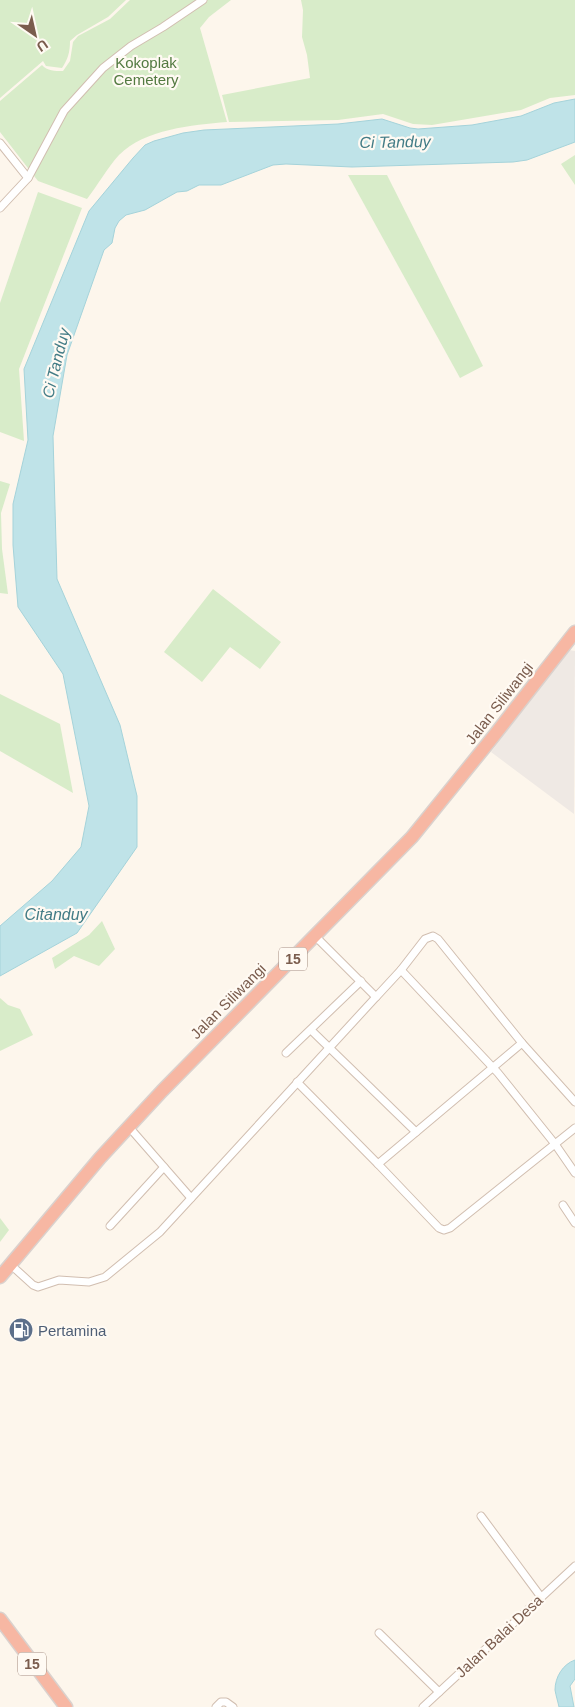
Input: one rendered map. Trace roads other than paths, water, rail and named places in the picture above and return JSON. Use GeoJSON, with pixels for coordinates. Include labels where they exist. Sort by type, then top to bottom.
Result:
{"type":"FeatureCollection","features":[{"type":"Feature","properties":{"kind":"highway","name":"Jalan Siliwangi"},"geometry":{"type":"LineString","coordinates":[[0,1277],[128,1127],[412,837],[488,745],[575,632]]}},
{"type":"Feature","properties":{"kind":"highway","name":"15"},"geometry":{"type":"LineString","coordinates":[[0,1619],[66,1707]]}},
{"type":"Feature","properties":{"kind":"street"},"geometry":{"type":"LineString","coordinates":[[0,208],[28,178],[64,111],[103,68],[131,46],[203,0]]}},
{"type":"Feature","properties":{"kind":"street"},"geometry":{"type":"LineString","coordinates":[[0,143],[28,178]]}},
{"type":"Feature","properties":{"kind":"street"},"geometry":{"type":"LineString","coordinates":[[315,936],[376,997]]}},
{"type":"Feature","properties":{"kind":"street"},"geometry":{"type":"LineString","coordinates":[[11,1265],[33,1285],[38,1287],[59,1280],[89,1282],[105,1277],[160,1232],[401,970],[425,939],[433,936],[438,939],[522,1042],[575,1102]]}},
{"type":"Feature","properties":{"kind":"street"},"geometry":{"type":"LineString","coordinates":[[401,970],[493,1069],[555,1144],[575,1173]]}},
{"type":"Feature","properties":{"kind":"street"},"geometry":{"type":"LineString","coordinates":[[286,1053],[361,981]]}},
{"type":"Feature","properties":{"kind":"street"},"geometry":{"type":"LineString","coordinates":[[311,1030],[416,1132]]}},
{"type":"Feature","properties":{"kind":"street"},"geometry":{"type":"LineString","coordinates":[[378,1164],[493,1069],[522,1042]]}},
{"type":"Feature","properties":{"kind":"street"},"geometry":{"type":"LineString","coordinates":[[297,1082],[439,1228],[444,1230],[450,1228],[575,1128]]}},
{"type":"Feature","properties":{"kind":"street"},"geometry":{"type":"LineString","coordinates":[[128,1127],[191,1198]]}},
{"type":"Feature","properties":{"kind":"street"},"geometry":{"type":"LineString","coordinates":[[110,1226],[164,1167]]}},
{"type":"Feature","properties":{"kind":"street"},"geometry":{"type":"LineString","coordinates":[[564,1205],[575,1223]]}},
{"type":"Feature","properties":{"kind":"street"},"geometry":{"type":"LineString","coordinates":[[481,1516],[541,1597]]}},
{"type":"Feature","properties":{"kind":"street","name":"Jalan Balai Desa"},"geometry":{"type":"LineString","coordinates":[[423,1707],[575,1566]]}},
{"type":"Feature","properties":{"kind":"street"},"geometry":{"type":"LineString","coordinates":[[379,1633],[439,1692]]}},
{"type":"Feature","properties":{"kind":"street"},"geometry":{"type":"LineString","coordinates":[[216,1707],[221,1702],[226,1702],[233,1707]]}},
{"type":"Feature","properties":{"kind":"water"},"geometry":{"type":"Polygon","coordinates":[[[575,99],[575,142],[527,160],[352,167],[273,165],[221,185],[199,185],[187,191],[177,192],[145,210],[126,215],[119,221],[115,228],[112,243],[104,250],[67,355],[53,436],[57,579],[120,725],[137,796],[137,847],[77,933],[0,976],[0,926],[52,881],[81,847],[89,806],[63,674],[18,607],[13,545],[13,504],[28,440],[24,369],[89,211],[145,145],[183,133],[204,130],[338,124],[382,119],[418,129],[472,125],[521,116],[554,103],[575,99]]]}},
{"type":"Feature","properties":{"kind":"water"},"geometry":{"type":"Polygon","coordinates":[[[575,1660],[575,1679],[570,1686],[574,1707],[559,1707],[555,1690],[556,1680],[563,1668],[575,1660]]]}},
{"type":"Feature","properties":{"kind":"place","name":"Pertamina"},"geometry":{"type":"Point","coordinates":[21,1330]}},
{"type":"Feature","properties":{"kind":"park label","name":"Kokoplak Cemetery"},"geometry":{"type":"Point","coordinates":[146,70]}},
{"type":"Feature","properties":{"kind":"water label","name":"Ci Tanduy"},"geometry":{"type":"Point","coordinates":[395,142]}},
{"type":"Feature","properties":{"kind":"water label","name":"Ci Tanduy"},"geometry":{"type":"Point","coordinates":[56,363]}},
{"type":"Feature","properties":{"kind":"water label","name":"Citanduy"},"geometry":{"type":"Point","coordinates":[56,914]}}]}
